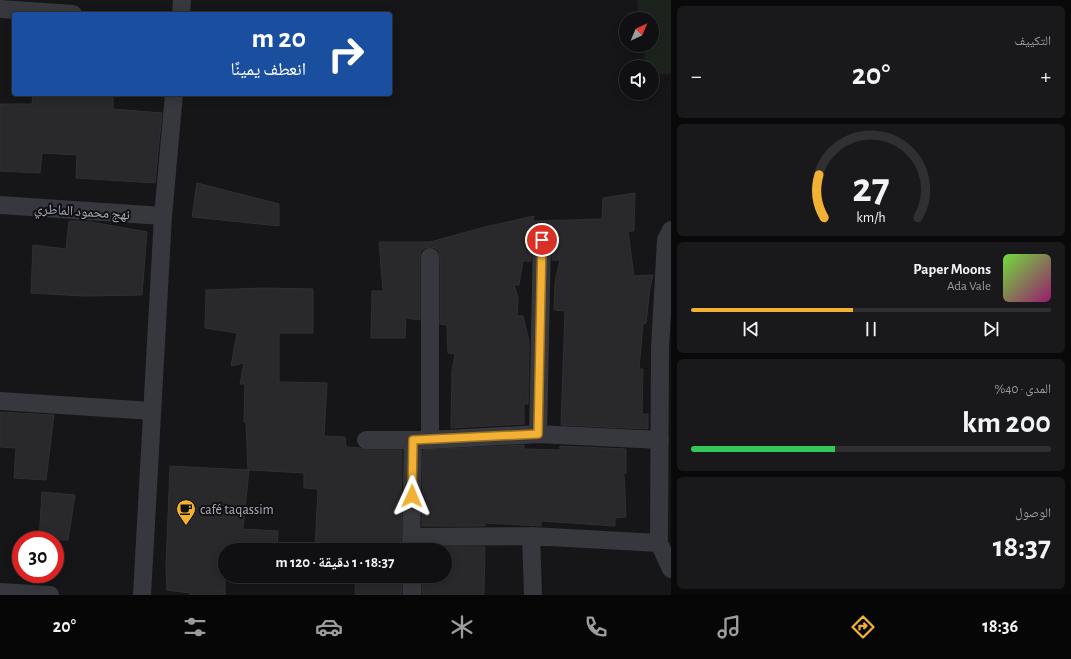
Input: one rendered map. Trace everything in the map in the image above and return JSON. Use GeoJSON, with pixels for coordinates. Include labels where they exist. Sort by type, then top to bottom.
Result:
{"type":"FeatureCollection","features":[{"type":"Feature","properties":{"kind":"street"},"geometry":{"type":"LineString","coordinates":[[181,12],[182,0]]}},
{"type":"Feature","properties":{"kind":"street"},"geometry":{"type":"LineString","coordinates":[[0,9],[44,12]]}},
{"type":"Feature","properties":{"kind":"street"},"geometry":{"type":"LineString","coordinates":[[142,595],[163,216],[174,96]]}},
{"type":"Feature","properties":{"kind":"street","name":"نهج محمود الماطري"},"geometry":{"type":"LineString","coordinates":[[0,205],[163,216]]}},
{"type":"Feature","properties":{"kind":"street"},"geometry":{"type":"LineString","coordinates":[[671,230],[666,240],[665,348],[660,440],[658,543],[671,570]]}},
{"type":"Feature","properties":{"kind":"street"},"geometry":{"type":"LineString","coordinates":[[538,434],[542,240]]}},
{"type":"Feature","properties":{"kind":"street"},"geometry":{"type":"LineString","coordinates":[[411,543],[422,440],[430,257]]}},
{"type":"Feature","properties":{"kind":"street"},"geometry":{"type":"LineString","coordinates":[[0,401],[152,411]]}},
{"type":"Feature","properties":{"kind":"street"},"geometry":{"type":"LineString","coordinates":[[366,440],[422,440],[538,434],[660,440]]}},
{"type":"Feature","properties":{"kind":"street"},"geometry":{"type":"LineString","coordinates":[[426,543],[531,536],[658,543]]}},
{"type":"Feature","properties":{"kind":"street"},"geometry":{"type":"LineString","coordinates":[[531,536],[533,595]]}},
{"type":"Feature","properties":{"kind":"street"},"geometry":{"type":"LineString","coordinates":[[412,583],[412,595]]}},
{"type":"Feature","properties":{"kind":"street"},"geometry":{"type":"LineString","coordinates":[[0,592],[50,595]]}},
{"type":"Feature","properties":{"kind":"shaded area"},"geometry":{"type":"Polygon","coordinates":[[[637,0],[671,0],[671,74],[659,74],[659,60],[645,60],[644,52],[659,52],[659,12],[638,12],[637,0]]]}},
{"type":"Feature","properties":{"kind":"building"},"geometry":{"type":"Polygon","coordinates":[[[33,96],[113,96],[113,109],[162,113],[155,183],[76,178],[77,155],[42,153],[40,173],[0,171],[0,104],[32,104],[33,96]]]}},
{"type":"Feature","properties":{"kind":"building"},"geometry":{"type":"Polygon","coordinates":[[[197,183],[279,204],[279,226],[192,217],[197,183]]]}},
{"type":"Feature","properties":{"kind":"building"},"geometry":{"type":"Polygon","coordinates":[[[635,193],[634,231],[628,231],[634,276],[653,275],[646,323],[643,324],[639,369],[643,369],[642,414],[648,414],[648,429],[561,425],[565,311],[554,310],[555,282],[560,260],[552,260],[552,240],[551,235],[547,231],[537,231],[533,234],[531,261],[523,261],[519,285],[514,285],[518,297],[517,316],[523,316],[529,341],[528,404],[524,404],[524,424],[451,428],[452,371],[455,354],[448,353],[447,325],[440,324],[440,257],[439,251],[435,248],[425,248],[421,251],[420,320],[406,318],[405,338],[371,338],[372,291],[383,291],[379,242],[430,242],[485,227],[534,216],[533,221],[602,219],[603,198],[635,193]]]}},
{"type":"Feature","properties":{"kind":"building"},"geometry":{"type":"Polygon","coordinates":[[[69,221],[86,221],[147,232],[142,295],[83,296],[31,293],[33,245],[66,249],[69,221]]]}},
{"type":"Feature","properties":{"kind":"building"},"geometry":{"type":"Polygon","coordinates":[[[263,288],[313,289],[313,333],[279,333],[279,382],[327,383],[324,436],[345,437],[346,447],[366,450],[402,450],[401,543],[315,543],[318,489],[304,488],[304,473],[248,470],[246,422],[244,422],[245,384],[240,384],[244,363],[231,366],[237,333],[205,328],[206,290],[263,288]]]}},
{"type":"Feature","properties":{"kind":"building"},"geometry":{"type":"Polygon","coordinates":[[[0,412],[54,415],[46,480],[14,478],[16,448],[0,447],[0,412]]]}},
{"type":"Feature","properties":{"kind":"building"},"geometry":{"type":"Polygon","coordinates":[[[524,445],[524,449],[560,450],[560,446],[626,449],[626,473],[624,473],[626,517],[615,518],[615,526],[541,521],[541,526],[485,523],[485,526],[422,526],[423,450],[524,445]]]}},
{"type":"Feature","properties":{"kind":"building"},"geometry":{"type":"Polygon","coordinates":[[[170,466],[249,470],[243,529],[278,531],[277,543],[218,543],[218,583],[225,583],[225,595],[190,595],[190,593],[167,590],[166,566],[170,466]]]}},
{"type":"Feature","properties":{"kind":"building"},"geometry":{"type":"Polygon","coordinates":[[[42,492],[75,495],[68,540],[64,540],[64,531],[40,531],[42,492]]]}},
{"type":"Feature","properties":{"kind":"building"},"geometry":{"type":"Polygon","coordinates":[[[452,547],[485,547],[484,595],[422,595],[422,583],[452,583],[452,547]]]}},
{"type":"Feature","properties":{"kind":"building"},"geometry":{"type":"Polygon","coordinates":[[[356,583],[402,583],[402,595],[355,595],[356,583]]]}},
{"type":"Feature","properties":{"kind":"place","name":"café taqassim"},"geometry":{"type":"Point","coordinates":[186,526]}},
{"type":"Feature","properties":{"kind":"route"},"geometry":{"type":"LineString","coordinates":[[412,496],[413,440],[538,434],[542,240]]}}]}
